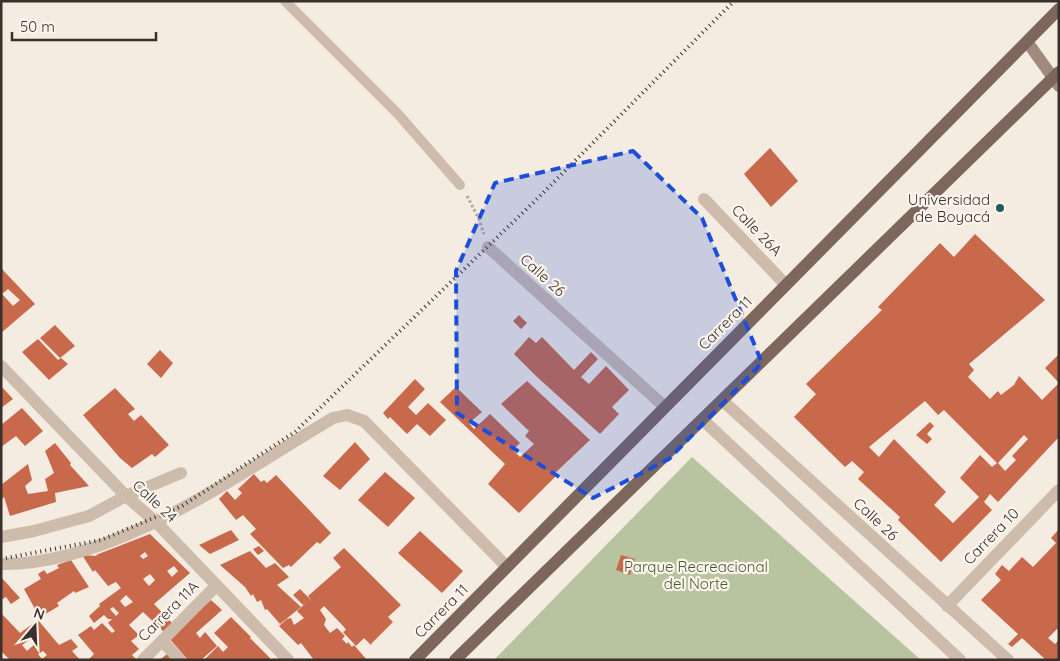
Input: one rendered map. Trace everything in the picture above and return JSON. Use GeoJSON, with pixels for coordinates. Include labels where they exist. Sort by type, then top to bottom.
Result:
{"type":"FeatureCollection","features":[{"type":"Feature","properties":{"kind":"main road","name":"Carrera 11"},"geometry":{"type":"LineString","coordinates":[[415,660],[1059,9]]}},
{"type":"Feature","properties":{"kind":"main road"},"geometry":{"type":"LineString","coordinates":[[456,660],[1057,78]]}},
{"type":"Feature","properties":{"kind":"street"},"geometry":{"type":"LineString","coordinates":[[1028,42],[1057,78]]}},
{"type":"Feature","properties":{"kind":"street","name":"Calle 26A"},"geometry":{"type":"LineString","coordinates":[[704,199],[786,285]]}},
{"type":"Feature","properties":{"kind":"street","name":"Calle 26"},"geometry":{"type":"LineString","coordinates":[[488,247],[665,408]]}},
{"type":"Feature","properties":{"kind":"street","name":"Calle 24"},"geometry":{"type":"LineString","coordinates":[[1,366],[126,496],[157,523],[288,660]]}},
{"type":"Feature","properties":{"kind":"street","name":"Calle 26"},"geometry":{"type":"LineString","coordinates":[[723,401],[1008,660]]}},
{"type":"Feature","properties":{"kind":"street"},"geometry":{"type":"LineString","coordinates":[[1,564],[14,564],[69,555],[157,523],[333,418],[347,415],[364,421],[507,567]]}},
{"type":"Feature","properties":{"kind":"street"},"geometry":{"type":"LineString","coordinates":[[703,420],[960,660]]}},
{"type":"Feature","properties":{"kind":"street"},"geometry":{"type":"LineString","coordinates":[[1,537],[34,531],[89,516],[126,496],[181,473]]}},
{"type":"Feature","properties":{"kind":"street","name":"Carrera 10"},"geometry":{"type":"LineString","coordinates":[[947,606],[1059,490]]}},
{"type":"Feature","properties":{"kind":"street","name":"Carrera 11A"},"geometry":{"type":"LineString","coordinates":[[143,660],[216,586]]}},
{"type":"Feature","properties":{"kind":"street"},"geometry":{"type":"LineString","coordinates":[[162,641],[180,660]]}},
{"type":"Feature","properties":{"kind":"lane"},"geometry":{"type":"LineString","coordinates":[[285,1],[398,114],[460,185]]}},
{"type":"Feature","properties":{"kind":"path"},"geometry":{"type":"LineString","coordinates":[[460,185],[478,217],[488,247]]}},
{"type":"Feature","properties":{"kind":"highlighted area"},"geometry":{"type":"Polygon","coordinates":[[[633,151],[702,218],[762,363],[669,459],[593,498],[457,413],[456,271],[495,183],[633,151]]]}},
{"type":"Feature","properties":{"kind":"green space","name":"Parque Recreacional del Norte"},"geometry":{"type":"Polygon","coordinates":[[[692,457],[921,660],[494,660],[692,457]]]}},
{"type":"Feature","properties":{"kind":"building"},"geometry":{"type":"Polygon","coordinates":[[[770,148],[798,181],[771,207],[744,174],[770,148]]]}},
{"type":"Feature","properties":{"kind":"building"},"geometry":{"type":"Polygon","coordinates":[[[975,234],[1045,300],[969,364],[974,370],[968,377],[990,399],[998,391],[1001,395],[1014,385],[1019,376],[1042,400],[1059,383],[1059,437],[998,502],[990,494],[984,502],[992,510],[941,562],[898,520],[900,517],[858,479],[864,472],[852,461],[845,467],[794,417],[816,394],[806,384],[882,310],[878,307],[940,243],[954,257],[975,234]],[[925,401],[869,447],[879,457],[894,439],[946,492],[934,505],[953,523],[979,497],[960,478],[980,455],[992,467],[997,463],[944,410],[938,415],[925,401]],[[1024,435],[998,463],[1005,471],[1016,460],[1012,456],[1028,439],[1024,435]]]}},
{"type":"Feature","properties":{"kind":"building"},"geometry":{"type":"Polygon","coordinates":[[[1,268],[35,304],[1,333],[1,268]],[[8,289],[2,294],[13,306],[20,300],[8,289]]]}},
{"type":"Feature","properties":{"kind":"building"},"geometry":{"type":"Polygon","coordinates":[[[519,315],[527,323],[521,329],[513,321],[519,315]]]}},
{"type":"Feature","properties":{"kind":"building"},"geometry":{"type":"Polygon","coordinates":[[[55,325],[75,346],[60,358],[40,338],[55,325]]]}},
{"type":"Feature","properties":{"kind":"building"},"geometry":{"type":"Polygon","coordinates":[[[529,337],[536,343],[542,337],[574,370],[591,352],[598,359],[581,377],[589,384],[606,366],[629,390],[612,407],[619,414],[600,434],[514,354],[529,337]]]}},
{"type":"Feature","properties":{"kind":"building"},"geometry":{"type":"Polygon","coordinates":[[[38,339],[58,360],[61,358],[68,364],[49,380],[22,352],[38,339]]]}},
{"type":"Feature","properties":{"kind":"building"},"geometry":{"type":"Polygon","coordinates":[[[160,350],[173,363],[161,378],[147,364],[160,350]]]}},
{"type":"Feature","properties":{"kind":"building"},"geometry":{"type":"Polygon","coordinates":[[[1059,354],[1059,383],[1045,368],[1059,354]]]}},
{"type":"Feature","properties":{"kind":"building"},"geometry":{"type":"Polygon","coordinates":[[[415,379],[425,389],[408,407],[416,415],[428,403],[446,420],[430,436],[417,424],[407,434],[390,417],[388,419],[383,413],[415,379]]]}},
{"type":"Feature","properties":{"kind":"building"},"geometry":{"type":"Polygon","coordinates":[[[527,381],[590,440],[554,474],[556,476],[519,513],[488,484],[505,464],[440,402],[456,387],[482,412],[469,423],[474,429],[490,414],[520,443],[513,450],[520,457],[534,444],[525,436],[529,431],[501,404],[527,381]]]}},
{"type":"Feature","properties":{"kind":"building"},"geometry":{"type":"Polygon","coordinates":[[[1,386],[13,399],[1,408],[1,386]]]}},
{"type":"Feature","properties":{"kind":"building"},"geometry":{"type":"Polygon","coordinates":[[[115,388],[135,409],[128,414],[134,421],[141,415],[169,445],[155,457],[152,454],[132,468],[120,458],[83,415],[115,388]]]}},
{"type":"Feature","properties":{"kind":"building"},"geometry":{"type":"Polygon","coordinates":[[[22,408],[43,431],[25,446],[16,436],[1,447],[1,425],[22,408]]]}},
{"type":"Feature","properties":{"kind":"building"},"geometry":{"type":"Polygon","coordinates":[[[930,422],[934,426],[927,434],[932,439],[927,444],[916,435],[930,422]]]}},
{"type":"Feature","properties":{"kind":"building"},"geometry":{"type":"Polygon","coordinates":[[[355,442],[370,459],[340,490],[323,476],[355,442]]]}},
{"type":"Feature","properties":{"kind":"building"},"geometry":{"type":"Polygon","coordinates":[[[55,443],[71,463],[70,465],[89,486],[55,493],[56,502],[10,516],[4,497],[1,500],[1,485],[28,464],[32,480],[25,486],[28,494],[48,491],[45,479],[54,473],[45,451],[55,443]]]}},
{"type":"Feature","properties":{"kind":"building"},"geometry":{"type":"Polygon","coordinates":[[[385,472],[415,498],[388,527],[358,500],[385,472]]]}},
{"type":"Feature","properties":{"kind":"building"},"geometry":{"type":"Polygon","coordinates":[[[254,474],[261,482],[264,480],[267,483],[276,475],[331,533],[320,544],[317,542],[291,567],[289,565],[283,568],[250,534],[256,529],[243,515],[236,520],[219,499],[227,491],[235,500],[242,493],[238,489],[254,474]]]}},
{"type":"Feature","properties":{"kind":"building"},"geometry":{"type":"Polygon","coordinates":[[[1059,529],[1059,627],[1048,638],[1055,644],[1059,640],[1059,660],[1046,660],[1022,638],[1012,647],[1008,644],[1018,634],[981,600],[1001,580],[995,574],[1002,565],[1009,571],[1022,557],[1033,567],[1056,543],[1051,538],[1059,529]]]}},
{"type":"Feature","properties":{"kind":"building"},"geometry":{"type":"Polygon","coordinates":[[[231,530],[239,540],[210,554],[199,545],[231,530]]]}},
{"type":"Feature","properties":{"kind":"building"},"geometry":{"type":"Polygon","coordinates":[[[420,531],[463,571],[442,593],[398,553],[420,531]]]}},
{"type":"Feature","properties":{"kind":"building"},"geometry":{"type":"Polygon","coordinates":[[[150,534],[190,573],[154,604],[173,624],[164,632],[143,612],[129,625],[139,635],[131,641],[139,649],[132,655],[136,659],[134,660],[88,660],[94,654],[78,635],[91,626],[94,630],[102,623],[112,633],[115,631],[108,623],[112,619],[108,619],[104,615],[94,623],[89,616],[100,606],[99,604],[121,588],[116,582],[108,586],[95,570],[93,572],[82,555],[96,555],[150,534]],[[145,552],[140,556],[143,559],[148,556],[145,552]],[[174,566],[167,571],[172,577],[178,571],[174,566]],[[150,574],[143,579],[149,586],[155,580],[150,574]],[[126,595],[120,601],[125,607],[133,602],[126,595]],[[113,607],[110,609],[116,616],[119,613],[113,607]]]}},
{"type":"Feature","properties":{"kind":"building"},"geometry":{"type":"Polygon","coordinates":[[[259,546],[264,551],[258,555],[253,549],[259,546]]]}},
{"type":"Feature","properties":{"kind":"building"},"geometry":{"type":"Polygon","coordinates":[[[344,548],[401,605],[388,617],[393,622],[371,645],[364,638],[356,646],[343,632],[346,630],[344,627],[324,606],[320,610],[326,619],[324,625],[330,633],[337,628],[345,636],[342,639],[352,647],[354,645],[367,660],[314,660],[301,643],[298,645],[279,626],[287,619],[291,618],[294,625],[304,618],[297,611],[307,602],[303,605],[293,595],[300,589],[312,601],[308,596],[341,567],[333,558],[344,548]]]}},
{"type":"Feature","properties":{"kind":"building"},"geometry":{"type":"Polygon","coordinates":[[[250,551],[266,568],[275,563],[289,577],[277,585],[301,607],[280,624],[267,609],[265,610],[261,600],[257,602],[253,594],[251,596],[245,587],[220,565],[250,551]]]}},
{"type":"Feature","properties":{"kind":"building"},"geometry":{"type":"Polygon","coordinates":[[[621,555],[635,559],[630,575],[616,570],[621,555]]]}},
{"type":"Feature","properties":{"kind":"building"},"geometry":{"type":"Polygon","coordinates":[[[71,560],[89,587],[75,593],[74,591],[57,603],[59,606],[42,616],[38,608],[35,609],[24,589],[41,579],[38,574],[44,570],[47,574],[59,568],[57,565],[71,560]]]}},
{"type":"Feature","properties":{"kind":"building"},"geometry":{"type":"Polygon","coordinates":[[[1,577],[20,598],[11,604],[6,597],[1,600],[1,577]]]}},
{"type":"Feature","properties":{"kind":"building"},"geometry":{"type":"Polygon","coordinates":[[[211,600],[222,610],[196,633],[200,638],[205,632],[217,646],[201,660],[188,660],[169,638],[211,600]]]}},
{"type":"Feature","properties":{"kind":"building"},"geometry":{"type":"Polygon","coordinates":[[[1,613],[20,633],[38,620],[59,645],[71,639],[78,647],[72,651],[80,660],[10,660],[1,651],[1,613]],[[31,638],[22,645],[27,651],[36,643],[31,638]],[[43,651],[38,654],[42,659],[47,655],[43,651]]]}},
{"type":"Feature","properties":{"kind":"building"},"geometry":{"type":"Polygon","coordinates":[[[231,617],[270,658],[269,660],[204,660],[218,646],[223,652],[228,647],[214,633],[231,617]]]}},
{"type":"Feature","properties":{"kind":"building"},"geometry":{"type":"Polygon","coordinates":[[[168,653],[175,660],[160,660],[168,653]]]}},
{"type":"Feature","properties":{"kind":"railway"},"geometry":{"type":"LineString","coordinates":[[1,559],[101,540],[182,506],[295,432],[536,200],[734,1]]}},
{"type":"Feature","properties":{"kind":"place","name":"Universidad de Boyacá"},"geometry":{"type":"Point","coordinates":[1000,208]}}]}
